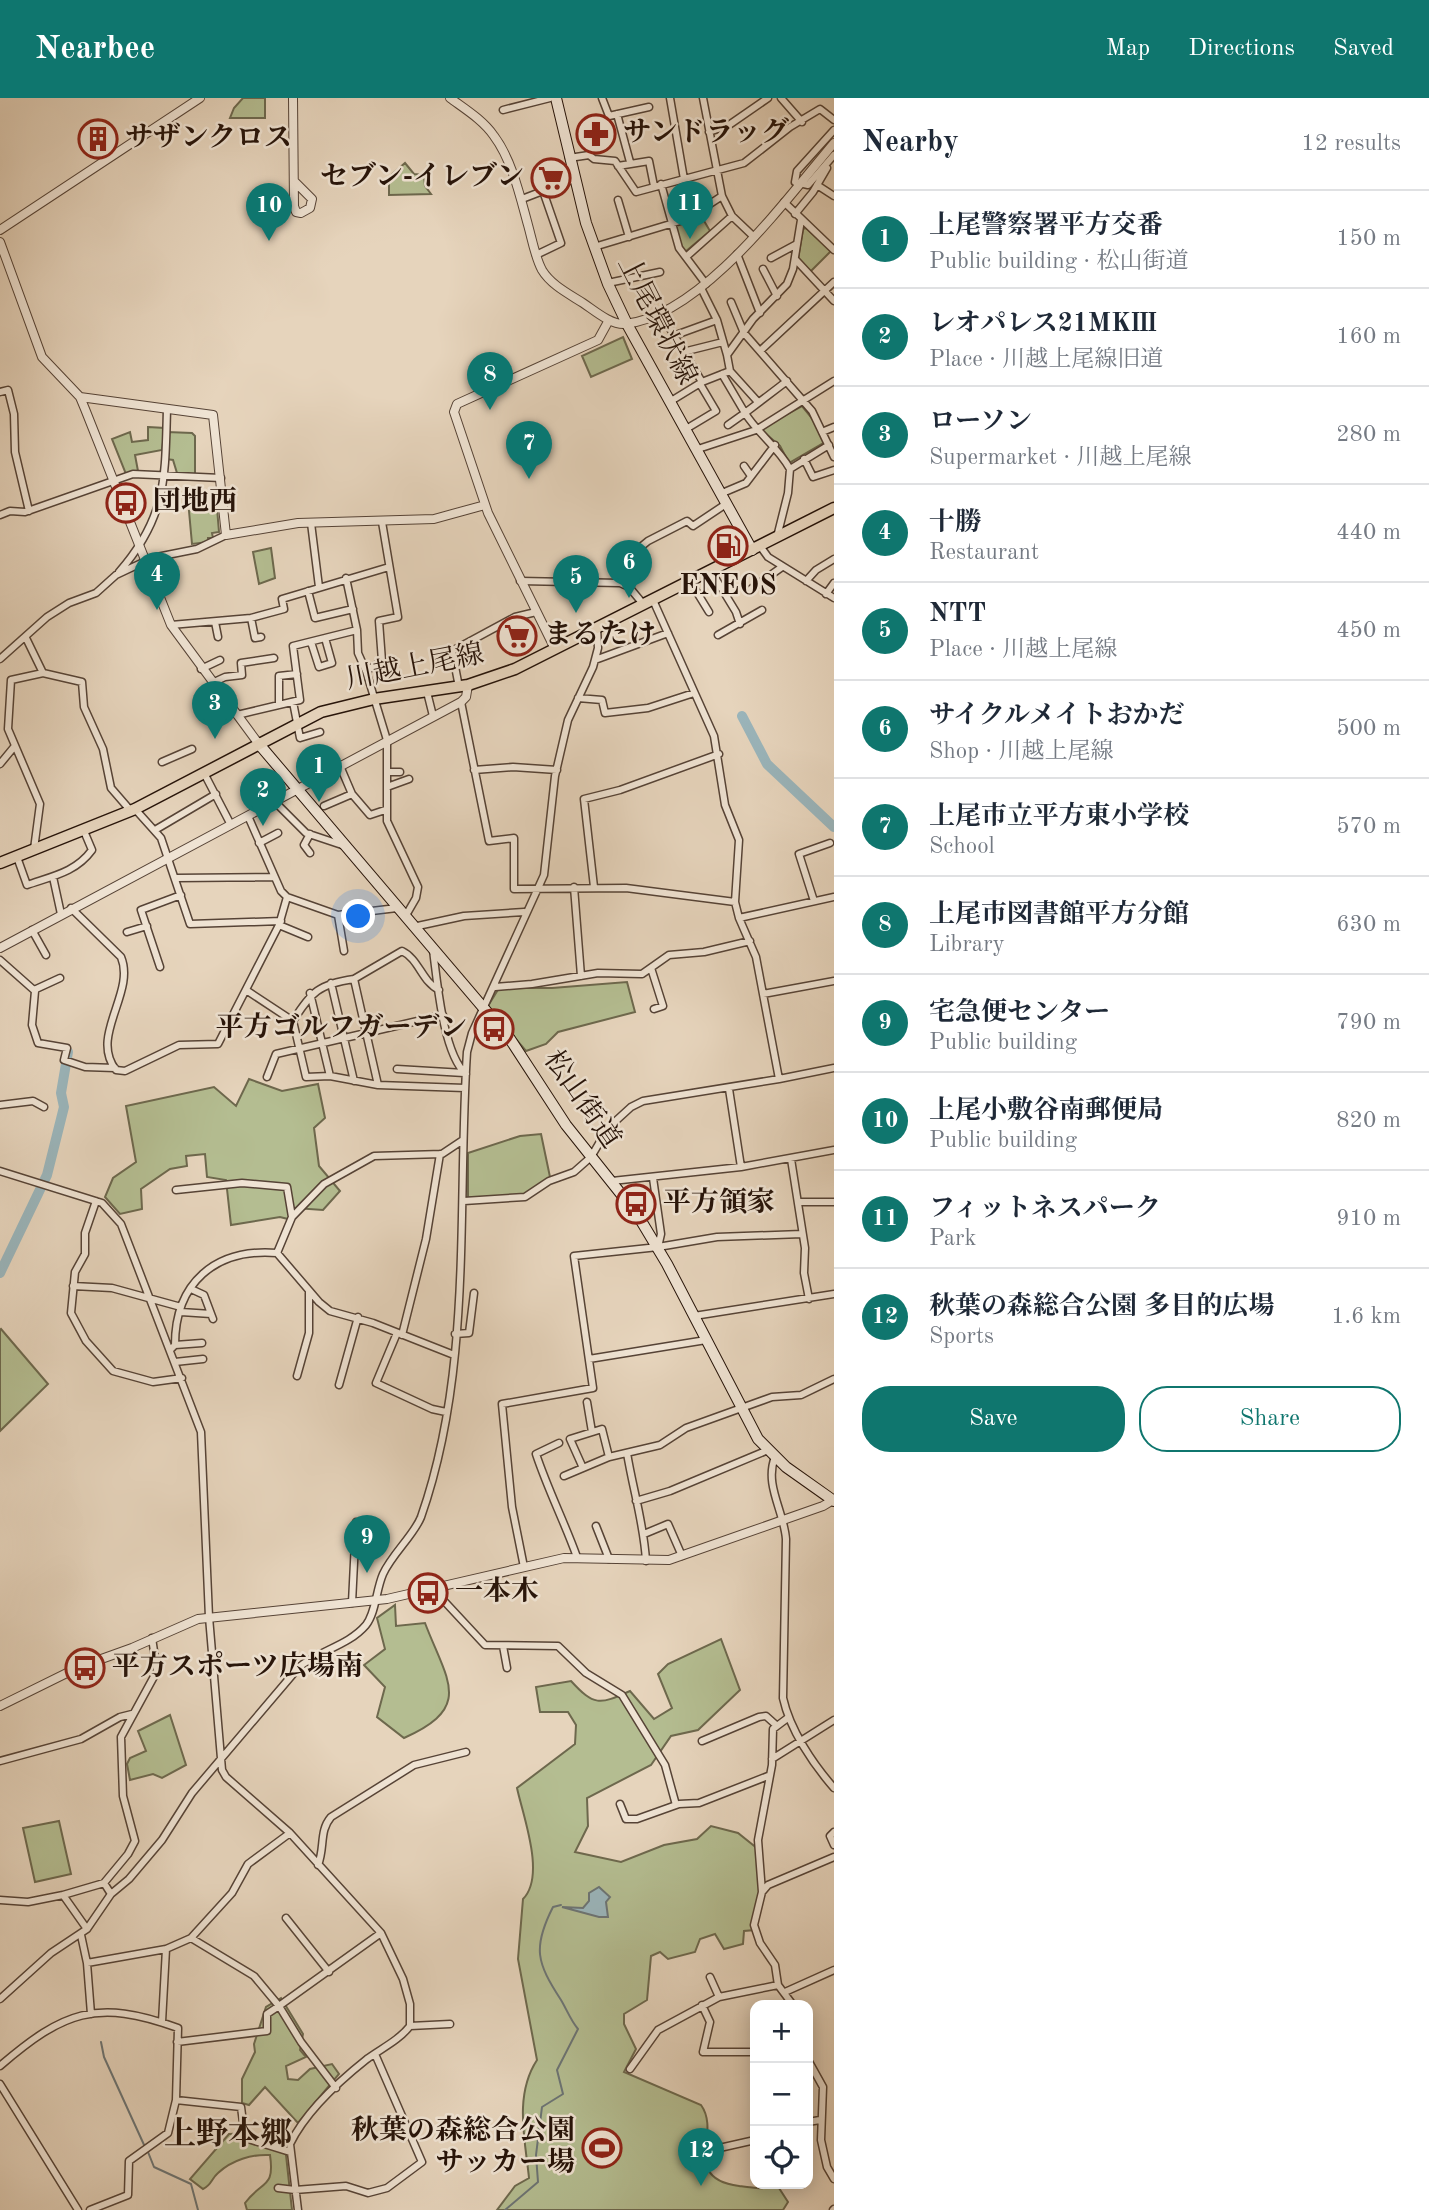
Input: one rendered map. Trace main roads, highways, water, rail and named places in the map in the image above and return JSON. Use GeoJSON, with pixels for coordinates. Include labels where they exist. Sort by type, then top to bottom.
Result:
{"type":"FeatureCollection","features":[{"type":"Feature","properties":{"kind":"main road","name":"上尾環状線"},"geometry":{"type":"LineString","coordinates":[[556,98],[574,179],[594,247],[626,324],[698,449],[720,494],[756,548]]}},
{"type":"Feature","properties":{"kind":"main road","name":"川越上尾線"},"geometry":{"type":"LineString","coordinates":[[0,863],[84,831],[132,809],[297,722],[334,708],[374,699],[464,686],[515,669],[834,508]]}},
{"type":"Feature","properties":{"kind":"main road","name":"松山街道"},"geometry":{"type":"LineString","coordinates":[[258,743],[522,1054],[566,1125],[612,1181],[658,1247],[740,1408],[772,1454],[832,1497]]}},
{"type":"Feature","properties":{"kind":"water"},"geometry":{"type":"Polygon","coordinates":[[[599,1887],[610,1897],[606,1902],[608,1917],[562,1907],[583,1908],[589,1901],[589,1893],[599,1887]]]}},
{"type":"Feature","properties":{"kind":"waterway"},"geometry":{"type":"LineString","coordinates":[[742,716],[767,764],[834,827]]}},
{"type":"Feature","properties":{"kind":"waterway"},"geometry":{"type":"LineString","coordinates":[[0,1273],[47,1175],[64,1107],[61,1093],[68,1052]]}},
{"type":"Feature","properties":{"kind":"waterway"},"geometry":{"type":"LineString","coordinates":[[505,2210],[538,2182],[536,2155],[542,2107],[563,2094],[557,2070],[578,2029],[547,1976],[540,1955],[546,1921],[553,1907],[561,1905]]}},
{"type":"Feature","properties":{"kind":"waterway"},"geometry":{"type":"LineString","coordinates":[[101,2042],[104,2057],[145,2147]]}},
{"type":"Feature","properties":{"kind":"waterway"},"geometry":{"type":"LineString","coordinates":[[148,2152],[154,2167],[191,2184],[198,2210]]}},
{"type":"Feature","properties":{"kind":"place","name":"サンドラッグ"},"geometry":{"type":"Point","coordinates":[596,134]}},
{"type":"Feature","properties":{"kind":"place","name":"サザンクロス"},"geometry":{"type":"Point","coordinates":[98,139]}},
{"type":"Feature","properties":{"kind":"place","name":"セブン-イレブン"},"geometry":{"type":"Point","coordinates":[551,178]}},
{"type":"Feature","properties":{"kind":"place","name":"フィットネスパーク"},"geometry":{"type":"Point","coordinates":[690,239]}},
{"type":"Feature","properties":{"kind":"place","name":"上尾小敷谷南郵便局"},"geometry":{"type":"Point","coordinates":[269,241]}},
{"type":"Feature","properties":{"kind":"place","name":"上尾市図書館平方分館"},"geometry":{"type":"Point","coordinates":[490,410]}},
{"type":"Feature","properties":{"kind":"place","name":"上尾市立平方東小学校"},"geometry":{"type":"Point","coordinates":[529,479]}},
{"type":"Feature","properties":{"kind":"place","name":"団地西"},"geometry":{"type":"Point","coordinates":[126,503]}},
{"type":"Feature","properties":{"kind":"place","name":"ENEOS"},"geometry":{"type":"Point","coordinates":[728,546]}},
{"type":"Feature","properties":{"kind":"place","name":"サイクルメイトおかだ"},"geometry":{"type":"Point","coordinates":[629,598]}},
{"type":"Feature","properties":{"kind":"place","name":"十勝"},"geometry":{"type":"Point","coordinates":[157,610]}},
{"type":"Feature","properties":{"kind":"place","name":"NTT"},"geometry":{"type":"Point","coordinates":[576,613]}},
{"type":"Feature","properties":{"kind":"place","name":"まるたけ"},"geometry":{"type":"Point","coordinates":[517,636]}},
{"type":"Feature","properties":{"kind":"place","name":"ローソン"},"geometry":{"type":"Point","coordinates":[215,739]}},
{"type":"Feature","properties":{"kind":"place","name":"上尾警察署平方交番"},"geometry":{"type":"Point","coordinates":[319,802]}},
{"type":"Feature","properties":{"kind":"place","name":"レオパレス21MKⅢ"},"geometry":{"type":"Point","coordinates":[263,826]}},
{"type":"Feature","properties":{"kind":"place","name":"平方ゴルフガーデン"},"geometry":{"type":"Point","coordinates":[494,1029]}},
{"type":"Feature","properties":{"kind":"place","name":"平方領家"},"geometry":{"type":"Point","coordinates":[636,1204]}},
{"type":"Feature","properties":{"kind":"place","name":"宅急便センター"},"geometry":{"type":"Point","coordinates":[367,1573]}},
{"type":"Feature","properties":{"kind":"place","name":"一本木"},"geometry":{"type":"Point","coordinates":[428,1593]}},
{"type":"Feature","properties":{"kind":"place","name":"平方スポーツ広場南"},"geometry":{"type":"Point","coordinates":[85,1668]}},
{"type":"Feature","properties":{"kind":"place","name":"秋葉の森総合公園 サッカー場"},"geometry":{"type":"Point","coordinates":[602,2148]}},
{"type":"Feature","properties":{"kind":"place","name":"秋葉の森総合公園 多目的広場"},"geometry":{"type":"Point","coordinates":[701,2186]}},
{"type":"Feature","properties":{"kind":"district","name":"上野本郷"},"geometry":{"type":"Point","coordinates":[228,2136]}}]}
